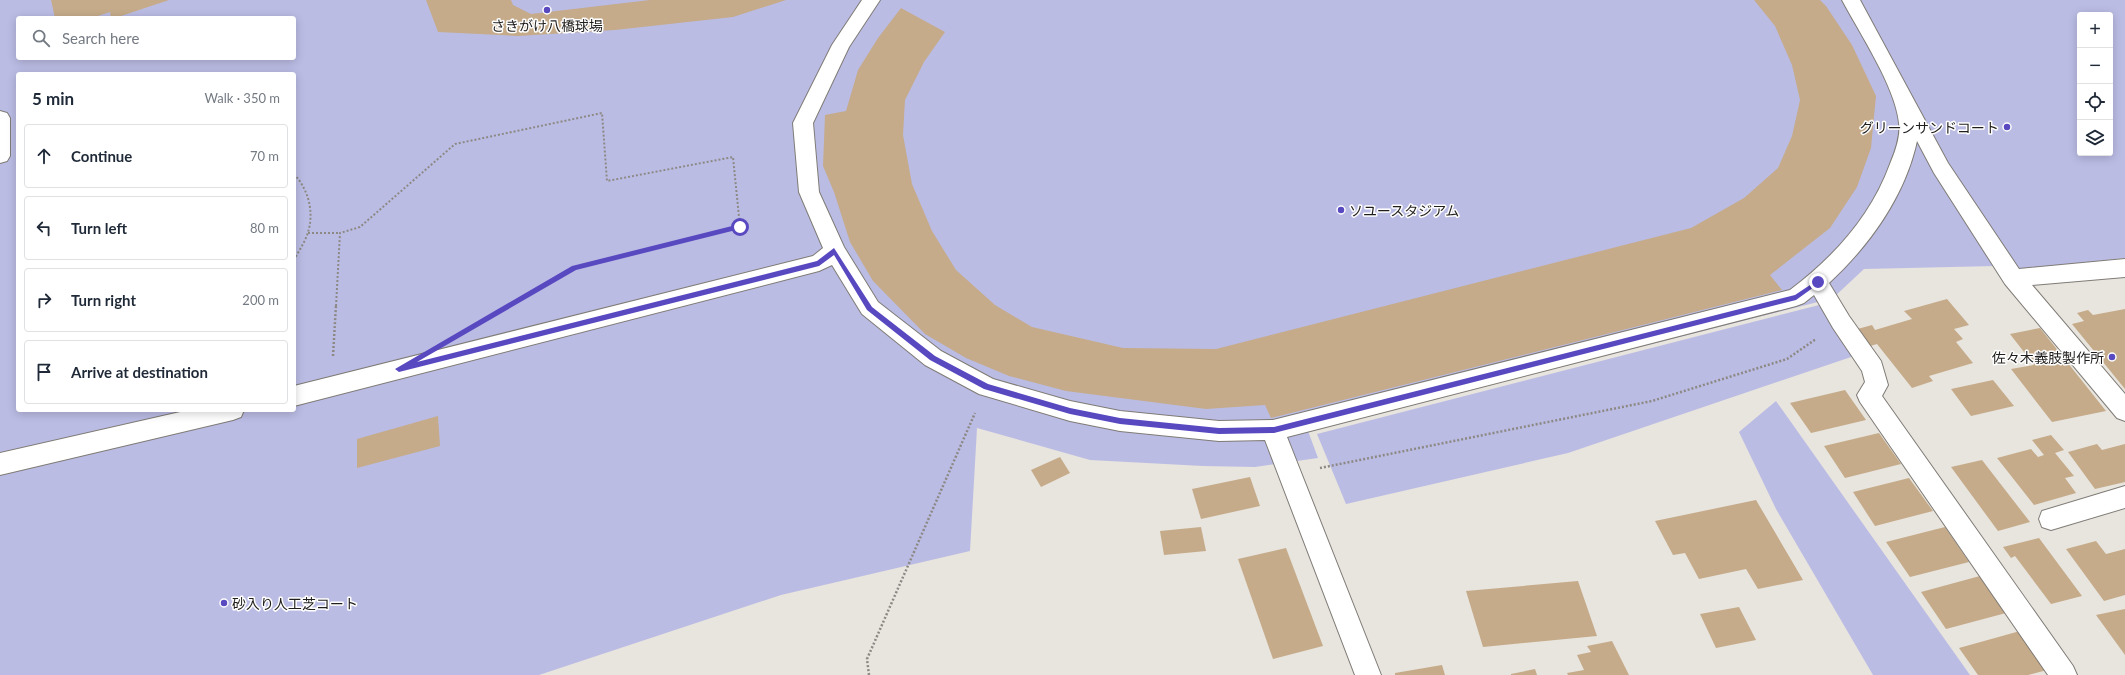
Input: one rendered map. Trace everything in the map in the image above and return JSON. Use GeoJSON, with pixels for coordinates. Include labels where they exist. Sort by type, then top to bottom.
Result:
{"type":"FeatureCollection","features":[{"type":"Feature","properties":{"kind":"street"},"geometry":{"type":"LineString","coordinates":[[871,0],[841,45],[803,122],[809,192],[834,251],[870,308],[932,358],[987,387],[1070,411],[1120,421],[1219,431],[1274,430],[1796,297],[1818,282],[1842,258],[1874,215],[1901,165],[1910,131],[1901,91]]}},
{"type":"Feature","properties":{"kind":"street"},"geometry":{"type":"LineString","coordinates":[[1850,0],[1901,91],[1941,168],[2013,278],[2125,411]]}},
{"type":"Feature","properties":{"kind":"street"},"geometry":{"type":"LineString","coordinates":[[0,118],[0,156]]}},
{"type":"Feature","properties":{"kind":"street"},"geometry":{"type":"LineString","coordinates":[[296,396],[819,263],[834,251]]}},
{"type":"Feature","properties":{"kind":"street"},"geometry":{"type":"LineString","coordinates":[[2013,278],[2125,268]]}},
{"type":"Feature","properties":{"kind":"street"},"geometry":{"type":"LineString","coordinates":[[1818,282],[1841,322],[1873,368],[1877,385],[1868,395],[2064,675]]}},
{"type":"Feature","properties":{"kind":"street"},"geometry":{"type":"LineString","coordinates":[[0,464],[224,412]]}},
{"type":"Feature","properties":{"kind":"street"},"geometry":{"type":"LineString","coordinates":[[1274,430],[1368,675]]}},
{"type":"Feature","properties":{"kind":"street"},"geometry":{"type":"LineString","coordinates":[[2051,519],[2125,498]]}},
{"type":"Feature","properties":{"kind":"path"},"geometry":{"type":"LineString","coordinates":[[308,233],[340,233],[360,227],[455,144],[602,113],[607,181],[733,157],[740,227],[574,267],[493,314]]}},
{"type":"Feature","properties":{"kind":"path"},"geometry":{"type":"LineString","coordinates":[[296,176],[301,180],[311,204],[308,233],[296,256]]}},
{"type":"Feature","properties":{"kind":"path"},"geometry":{"type":"LineString","coordinates":[[332,387],[340,233]]}},
{"type":"Feature","properties":{"kind":"path"},"geometry":{"type":"LineString","coordinates":[[1290,474],[1652,401],[1787,359],[1841,322]]}},
{"type":"Feature","properties":{"kind":"path"},"geometry":{"type":"LineString","coordinates":[[869,675],[867,659],[987,387]]}},
{"type":"Feature","properties":{"kind":"shaded area"},"geometry":{"type":"Polygon","coordinates":[[[0,0],[2125,0],[2125,258],[2024,269],[1995,266],[1864,269],[1834,297],[1818,302],[1308,431],[1318,458],[1255,467],[1203,466],[1090,460],[977,428],[970,551],[781,595],[539,675],[0,675],[0,0]]]}},
{"type":"Feature","properties":{"kind":"shaded area"},"geometry":{"type":"Polygon","coordinates":[[[1819,305],[1857,355],[1568,453],[1346,504],[1317,434],[1819,305]]]}},
{"type":"Feature","properties":{"kind":"shaded area"},"geometry":{"type":"Polygon","coordinates":[[[1776,401],[1970,675],[1873,675],[1776,509],[1739,432],[1776,401]]]}},
{"type":"Feature","properties":{"kind":"building"},"geometry":{"type":"Polygon","coordinates":[[[51,0],[169,0],[121,16],[111,16],[110,12],[98,16],[55,16],[51,0]]]}},
{"type":"Feature","properties":{"kind":"building"},"geometry":{"type":"Polygon","coordinates":[[[426,0],[511,0],[513,5],[531,14],[650,0],[786,0],[733,17],[615,30],[518,36],[438,32],[426,0]]]}},
{"type":"Feature","properties":{"kind":"building"},"geometry":{"type":"Polygon","coordinates":[[[1754,0],[1820,0],[1826,6],[1852,45],[1876,96],[1871,148],[1857,187],[1830,228],[1770,275],[1782,290],[1271,418],[1265,405],[1206,409],[1066,391],[1009,376],[966,358],[925,334],[873,281],[850,242],[834,192],[823,166],[825,115],[846,111],[858,70],[878,38],[901,8],[945,32],[924,62],[905,100],[903,135],[912,184],[932,231],[956,270],[995,305],[1032,327],[1123,348],[1216,349],[1691,228],[1744,198],[1778,168],[1792,136],[1800,100],[1792,65],[1775,26],[1754,0]]]}},
{"type":"Feature","properties":{"kind":"building"},"geometry":{"type":"Polygon","coordinates":[[[1947,299],[1969,325],[1954,329],[1963,339],[1956,342],[1973,363],[1929,376],[1933,381],[1912,388],[1877,344],[1867,347],[1854,330],[1872,325],[1875,330],[1912,319],[1904,311],[1947,299]]]}},
{"type":"Feature","properties":{"kind":"building","name":"佐々木義肢製作所"},"geometry":{"type":"Polygon","coordinates":[[[2125,309],[2125,389],[2072,324],[2084,321],[2077,313],[2088,310],[2093,315],[2125,309]]]}},
{"type":"Feature","properties":{"kind":"building"},"geometry":{"type":"Polygon","coordinates":[[[2040,328],[2106,411],[2052,422],[2011,369],[2034,365],[2010,334],[2040,328]]]}},
{"type":"Feature","properties":{"kind":"building"},"geometry":{"type":"Polygon","coordinates":[[[1993,380],[2014,406],[1971,416],[1951,389],[1993,380]]]}},
{"type":"Feature","properties":{"kind":"building"},"geometry":{"type":"Polygon","coordinates":[[[1845,390],[1866,420],[1811,433],[1790,403],[1845,390]]]}},
{"type":"Feature","properties":{"kind":"building"},"geometry":{"type":"Polygon","coordinates":[[[438,416],[440,446],[357,468],[357,439],[438,416]]]}},
{"type":"Feature","properties":{"kind":"building"},"geometry":{"type":"Polygon","coordinates":[[[1879,433],[1901,464],[1845,478],[1824,446],[1879,433]]]}},
{"type":"Feature","properties":{"kind":"building"},"geometry":{"type":"Polygon","coordinates":[[[2051,435],[2064,450],[2055,453],[2074,476],[2065,478],[2076,493],[2034,505],[1997,458],[2031,449],[2038,457],[2044,455],[2032,440],[2051,435]]]}},
{"type":"Feature","properties":{"kind":"building"},"geometry":{"type":"Polygon","coordinates":[[[2097,444],[2102,450],[2125,444],[2125,482],[2095,489],[2068,452],[2097,444]]]}},
{"type":"Feature","properties":{"kind":"building"},"geometry":{"type":"Polygon","coordinates":[[[1060,457],[1070,473],[1041,487],[1031,470],[1060,457]]]}},
{"type":"Feature","properties":{"kind":"building"},"geometry":{"type":"Polygon","coordinates":[[[1982,460],[2030,522],[1998,531],[1951,467],[1982,460]]]}},
{"type":"Feature","properties":{"kind":"building"},"geometry":{"type":"Polygon","coordinates":[[[1250,477],[1260,506],[1201,519],[1192,489],[1250,477]]]}},
{"type":"Feature","properties":{"kind":"building"},"geometry":{"type":"Polygon","coordinates":[[[1909,478],[1933,511],[1875,526],[1853,492],[1909,478]]]}},
{"type":"Feature","properties":{"kind":"building"},"geometry":{"type":"Polygon","coordinates":[[[1756,500],[1803,580],[1758,589],[1746,569],[1699,579],[1685,553],[1673,555],[1655,521],[1756,500]]]}},
{"type":"Feature","properties":{"kind":"building"},"geometry":{"type":"Polygon","coordinates":[[[1201,527],[1206,551],[1164,555],[1160,531],[1201,527]]]}},
{"type":"Feature","properties":{"kind":"building"},"geometry":{"type":"Polygon","coordinates":[[[1945,527],[1969,562],[1910,577],[1886,542],[1945,527]]]}},
{"type":"Feature","properties":{"kind":"building"},"geometry":{"type":"Polygon","coordinates":[[[2039,538],[2082,596],[2051,604],[2015,556],[2011,558],[2003,547],[2039,538]]]}},
{"type":"Feature","properties":{"kind":"building"},"geometry":{"type":"Polygon","coordinates":[[[2096,541],[2106,554],[2125,549],[2125,595],[2104,601],[2066,549],[2096,541]]]}},
{"type":"Feature","properties":{"kind":"building"},"geometry":{"type":"Polygon","coordinates":[[[1286,548],[1323,646],[1273,659],[1238,559],[1286,548]]]}},
{"type":"Feature","properties":{"kind":"building"},"geometry":{"type":"Polygon","coordinates":[[[1980,576],[2006,613],[1946,629],[1921,592],[1980,576]]]}},
{"type":"Feature","properties":{"kind":"building"},"geometry":{"type":"Polygon","coordinates":[[[1578,581],[1597,636],[1483,647],[1466,591],[1578,581]]]}},
{"type":"Feature","properties":{"kind":"building"},"geometry":{"type":"Polygon","coordinates":[[[1739,607],[1756,640],[1716,648],[1700,614],[1739,607]]]}},
{"type":"Feature","properties":{"kind":"building"},"geometry":{"type":"Polygon","coordinates":[[[2125,609],[2125,655],[2096,615],[2125,609]]]}},
{"type":"Feature","properties":{"kind":"building"},"geometry":{"type":"Polygon","coordinates":[[[2020,631],[2047,670],[2028,675],[1978,675],[1959,648],[2020,631]]]}},
{"type":"Feature","properties":{"kind":"building"},"geometry":{"type":"Polygon","coordinates":[[[1612,641],[1629,675],[1568,675],[1567,673],[1584,670],[1577,655],[1591,652],[1587,646],[1612,641]]]}},
{"type":"Feature","properties":{"kind":"building"},"geometry":{"type":"Polygon","coordinates":[[[1442,665],[1445,675],[1395,675],[1395,673],[1442,665]]]}},
{"type":"Feature","properties":{"kind":"building"},"geometry":{"type":"Polygon","coordinates":[[[1535,669],[1537,675],[1511,675],[1511,674],[1535,669]]]}},
{"type":"Feature","properties":{"kind":"place","name":"さきがけ八橋球場"},"geometry":{"type":"Point","coordinates":[547,10]}},
{"type":"Feature","properties":{"kind":"place","name":"グリーンサンドコート"},"geometry":{"type":"Point","coordinates":[2007,127]}},
{"type":"Feature","properties":{"kind":"place","name":"ソユースタジアム"},"geometry":{"type":"Point","coordinates":[1341,210]}},
{"type":"Feature","properties":{"kind":"place","name":"佐々木義肢製作所"},"geometry":{"type":"Point","coordinates":[2112,357]}},
{"type":"Feature","properties":{"kind":"place","name":"砂入り人工芝コート"},"geometry":{"type":"Point","coordinates":[224,603]}},
{"type":"Feature","properties":{"kind":"route"},"geometry":{"type":"LineString","coordinates":[[740,227],[574,267],[399,369],[819,263],[834,251],[870,308],[932,358],[987,387],[1070,411],[1120,421],[1219,431],[1274,430],[1796,297],[1818,282]]}}]}
